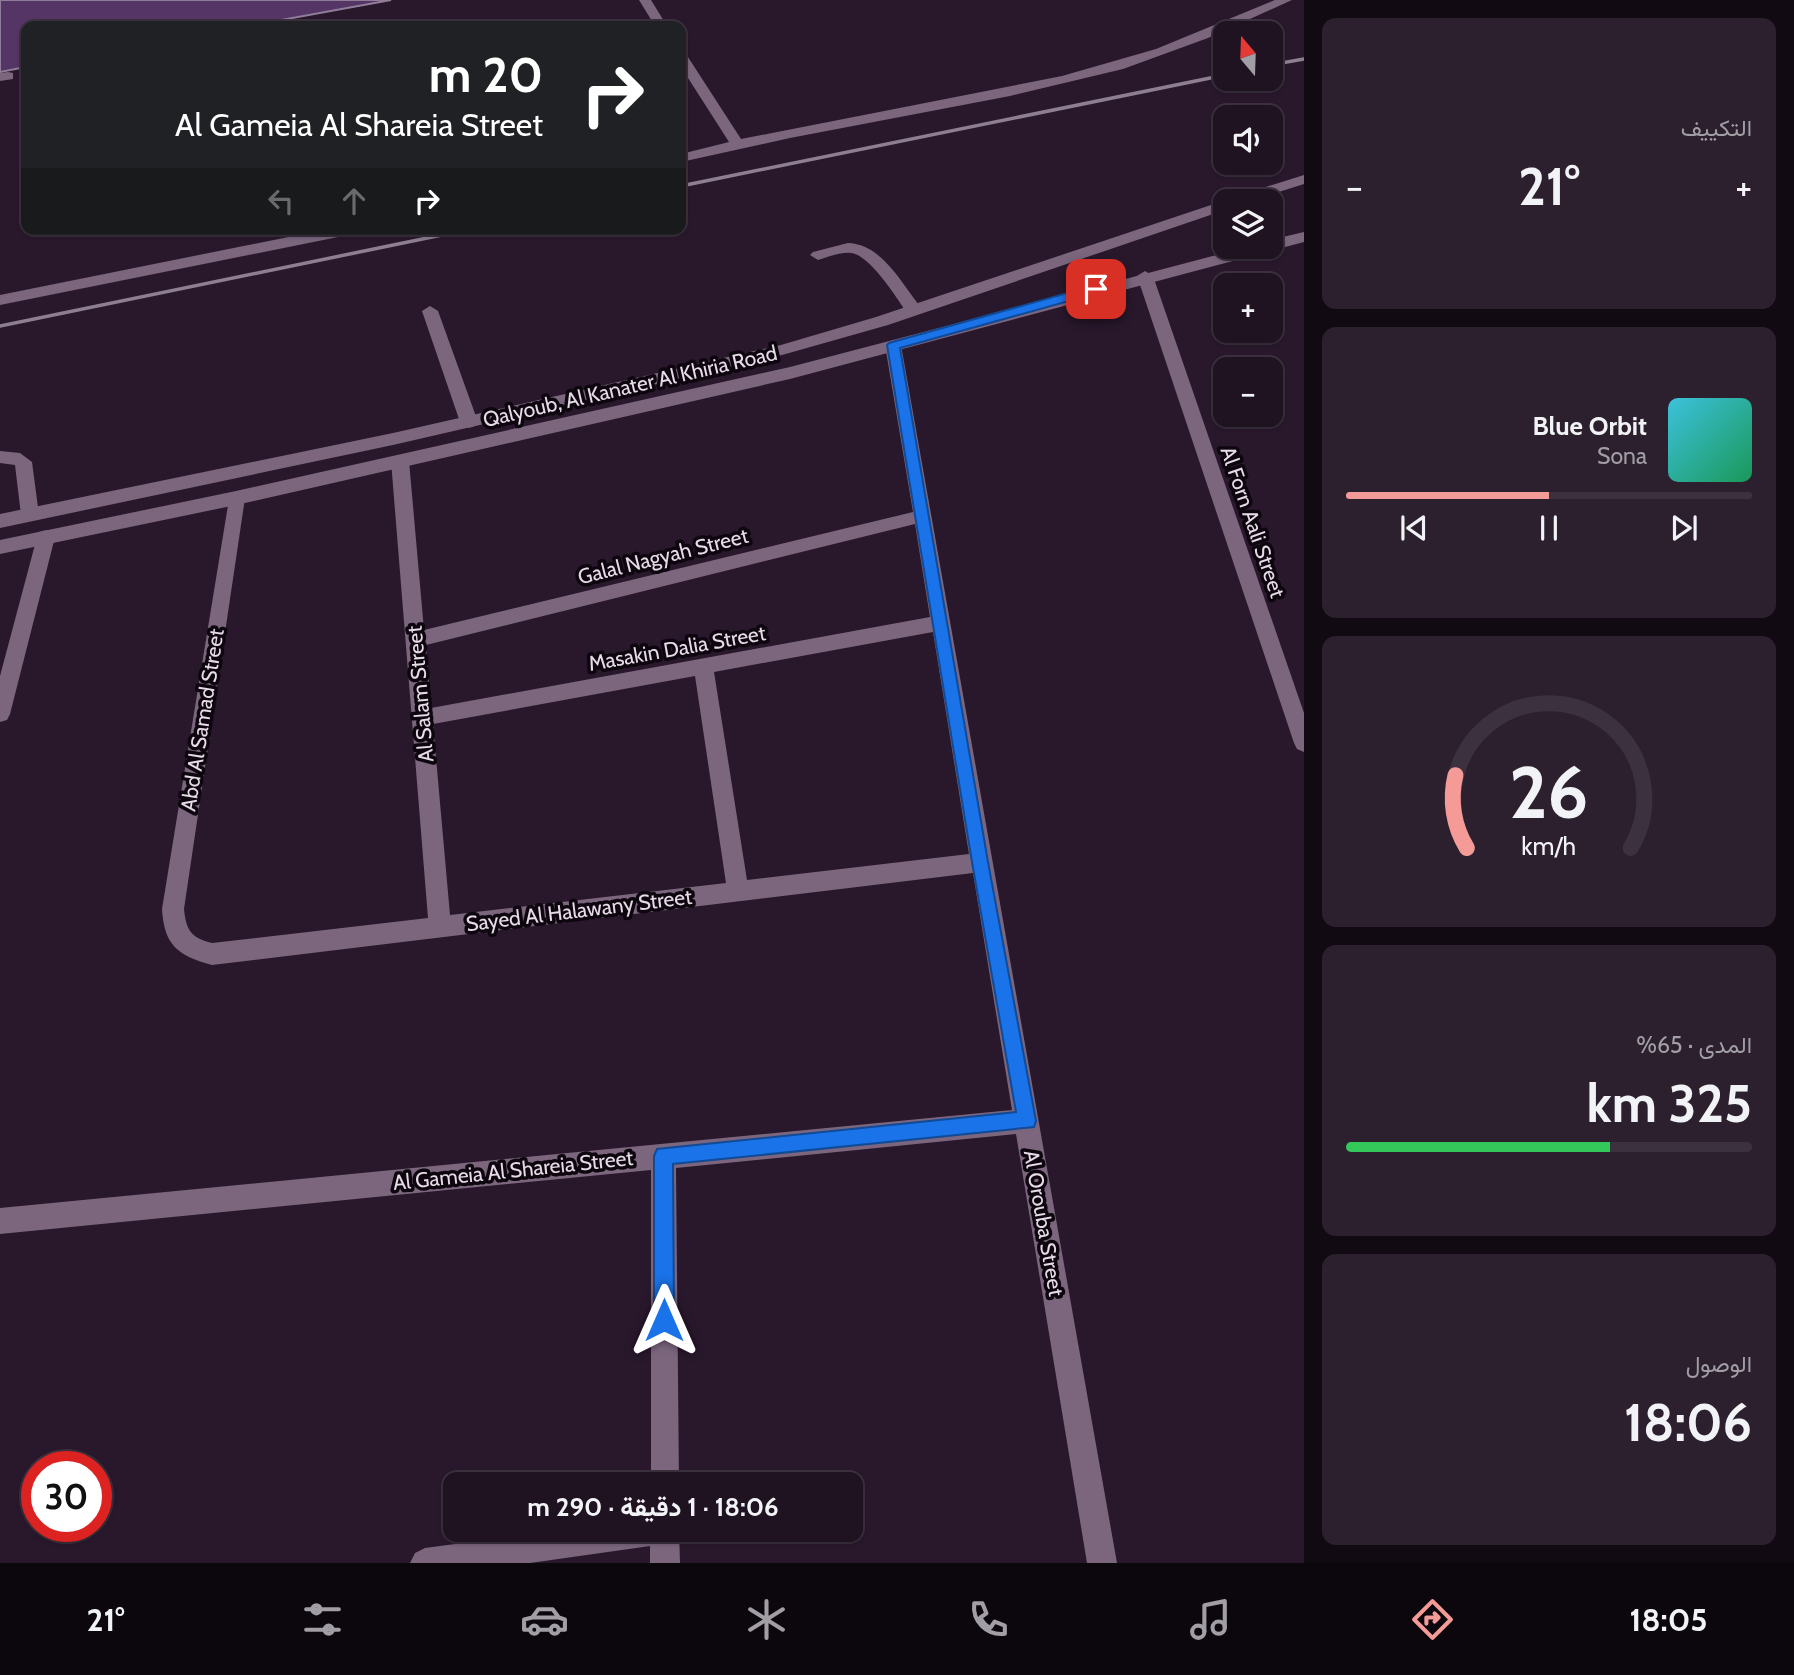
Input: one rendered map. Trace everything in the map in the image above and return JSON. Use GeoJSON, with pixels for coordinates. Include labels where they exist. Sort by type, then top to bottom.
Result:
{"type":"FeatureCollection","features":[{"type":"Feature","properties":{"kind":"street"},"geometry":{"type":"LineString","coordinates":[[645,0],[659,21]]}},
{"type":"Feature","properties":{"kind":"street"},"geometry":{"type":"LineString","coordinates":[[686,157],[737,144],[1027,89],[1119,66],[1193,41],[1286,0]]}},
{"type":"Feature","properties":{"kind":"street"},"geometry":{"type":"LineString","coordinates":[[686,65],[737,144]]}},
{"type":"Feature","properties":{"kind":"street"},"geometry":{"type":"LineString","coordinates":[[1274,189],[1304,179]]}},
{"type":"Feature","properties":{"kind":"street","name":"Qalyoub, Al Kanater Al Khiria Road"},"geometry":{"type":"LineString","coordinates":[[0,521],[469,422],[782,350],[1213,209]]}},
{"type":"Feature","properties":{"kind":"street"},"geometry":{"type":"LineString","coordinates":[[0,300],[323,235]]}},
{"type":"Feature","properties":{"kind":"street"},"geometry":{"type":"LineString","coordinates":[[1283,242],[1304,237]]}},
{"type":"Feature","properties":{"kind":"street"},"geometry":{"type":"LineString","coordinates":[[818,255],[850,248],[861,250],[886,274],[913,309]]}},
{"type":"Feature","properties":{"kind":"street","name":"Qalyoub, Al Kanater Al Khiria Road"},"geometry":{"type":"LineString","coordinates":[[0,547],[236,498],[744,384],[1215,259]]}},
{"type":"Feature","properties":{"kind":"street","name":"Al Forn Aali Street"},"geometry":{"type":"LineString","coordinates":[[1145,276],[1304,743]]}},
{"type":"Feature","properties":{"kind":"street"},"geometry":{"type":"LineString","coordinates":[[430,311],[469,422]]}},
{"type":"Feature","properties":{"kind":"street","name":"Al Orouba Street"},"geometry":{"type":"LineString","coordinates":[[893,345],[1102,1563]]}},
{"type":"Feature","properties":{"kind":"street"},"geometry":{"type":"LineString","coordinates":[[0,457],[14,457],[23,462],[30,515]]}},
{"type":"Feature","properties":{"kind":"street","name":"Al Salam Street"},"geometry":{"type":"LineString","coordinates":[[400,461],[440,926]]}},
{"type":"Feature","properties":{"kind":"street","name":"Abd Al Samad Street"},"geometry":{"type":"LineString","coordinates":[[181,941],[173,926],[173,909],[236,498]]}},
{"type":"Feature","properties":{"kind":"street","name":"Galal Nagyah Street"},"geometry":{"type":"LineString","coordinates":[[415,640],[922,516]]}},
{"type":"Feature","properties":{"kind":"street"},"geometry":{"type":"LineString","coordinates":[[0,714],[6,672],[46,537]]}},
{"type":"Feature","properties":{"kind":"street","name":"Masakin Dalia Street"},"geometry":{"type":"LineString","coordinates":[[422,718],[940,623]]}},
{"type":"Feature","properties":{"kind":"street"},"geometry":{"type":"LineString","coordinates":[[703,666],[738,891]]}},
{"type":"Feature","properties":{"kind":"street","name":"Sayed Al Halawany Street"},"geometry":{"type":"LineString","coordinates":[[181,941],[194,950],[212,954],[980,862]]}},
{"type":"Feature","properties":{"kind":"street","name":"Al Gameia Al Shareia Street"},"geometry":{"type":"LineString","coordinates":[[0,1221],[1027,1121]]}},
{"type":"Feature","properties":{"kind":"street"},"geometry":{"type":"LineString","coordinates":[[663,1156],[665,1472]]}},
{"type":"Feature","properties":{"kind":"street"},"geometry":{"type":"LineString","coordinates":[[425,1563],[577,1542]]}},
{"type":"Feature","properties":{"kind":"street"},"geometry":{"type":"LineString","coordinates":[[664,1542],[665,1563]]}},
{"type":"Feature","properties":{"kind":"building"},"geometry":{"type":"Polygon","coordinates":[[[0,0],[391,0],[276,21],[21,21],[21,68],[0,72],[0,0]]]}},
{"type":"Feature","properties":{"kind":"railway"},"geometry":{"type":"LineString","coordinates":[[1283,63],[1304,59]]}},
{"type":"Feature","properties":{"kind":"railway"},"geometry":{"type":"LineString","coordinates":[[686,185],[1213,77]]}},
{"type":"Feature","properties":{"kind":"railway"},"geometry":{"type":"LineString","coordinates":[[0,326],[442,235]]}},
{"type":"Feature","properties":{"kind":"route"},"geometry":{"type":"LineString","coordinates":[[664,1320],[663,1156],[1027,1121],[980,862],[893,345],[1096,289]]}}]}
